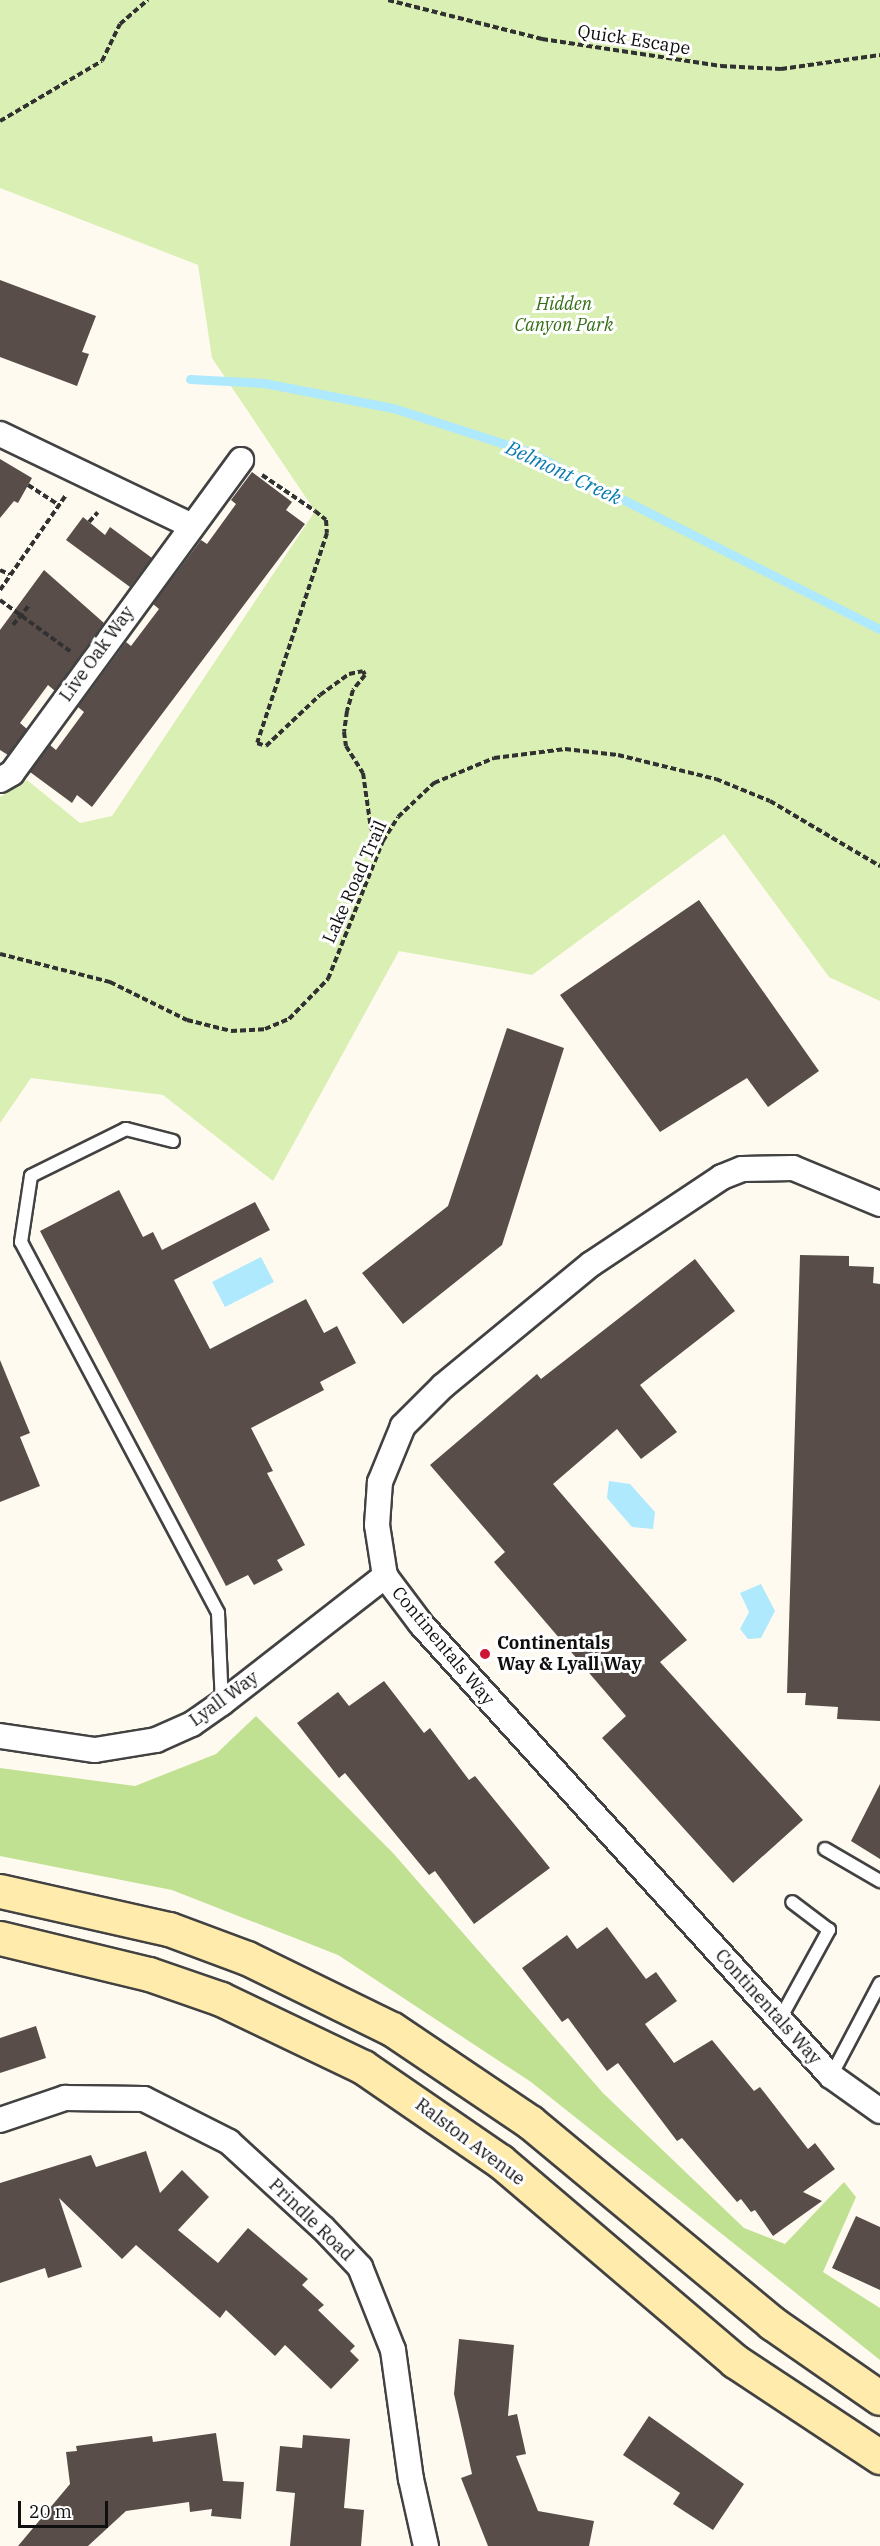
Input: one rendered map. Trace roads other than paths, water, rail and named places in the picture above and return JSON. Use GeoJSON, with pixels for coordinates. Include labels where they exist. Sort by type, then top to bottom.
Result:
{"type":"FeatureCollection","features":[{"type":"Feature","properties":{"kind":"main road"},"geometry":{"type":"LineString","coordinates":[[0,1891],[169,1929],[290,1977],[392,2029],[530,2122],[772,2323],[880,2398]]}},
{"type":"Feature","properties":{"kind":"main road","name":"Ralston Avenue"},"geometry":{"type":"LineString","coordinates":[[0,1938],[149,1974],[221,1999],[363,2067],[491,2155],[683,2320],[852,2441],[880,2457]]}},
{"type":"Feature","properties":{"kind":"main road"},"geometry":{"type":"LineString","coordinates":[[852,2441],[880,2483]]}},
{"type":"Feature","properties":{"kind":"street"},"geometry":{"type":"LineString","coordinates":[[0,434],[190,525]]}},
{"type":"Feature","properties":{"kind":"street","name":"Live Oak Way"},"geometry":{"type":"LineString","coordinates":[[0,780],[12,773],[190,525],[241,460]]}},
{"type":"Feature","properties":{"kind":"street","name":"Continentals Way"},"geometry":{"type":"LineString","coordinates":[[880,1204],[793,1168],[741,1169],[591,1264],[443,1386],[403,1426],[380,1482],[377,1525],[385,1576],[464,1672],[831,2076],[880,2111]]}},
{"type":"Feature","properties":{"kind":"street","name":"Lyall Way"},"geometry":{"type":"LineString","coordinates":[[0,1736],[95,1750],[126,1748],[192,1724],[385,1576]]}},
{"type":"Feature","properties":{"kind":"street","name":"Prindle Road"},"geometry":{"type":"LineString","coordinates":[[0,2120],[65,2098],[144,2099],[229,2142],[323,2228],[360,2267],[393,2350],[411,2480],[426,2546]]}},
{"type":"Feature","properties":{"kind":"lane"},"geometry":{"type":"LineString","coordinates":[[173,1141],[126,1129],[31,1176],[21,1242],[219,1613],[222,1703]]}},
{"type":"Feature","properties":{"kind":"lane"},"geometry":{"type":"LineString","coordinates":[[825,1849],[880,1881]]}},
{"type":"Feature","properties":{"kind":"lane"},"geometry":{"type":"LineString","coordinates":[[780,2019],[830,1930],[792,1902]]}},
{"type":"Feature","properties":{"kind":"lane"},"geometry":{"type":"LineString","coordinates":[[831,2076],[880,1983]]}},
{"type":"Feature","properties":{"kind":"water"},"geometry":{"type":"Polygon","coordinates":[[[261,1257],[274,1282],[225,1307],[212,1282],[261,1257]]]}},
{"type":"Feature","properties":{"kind":"water"},"geometry":{"type":"Polygon","coordinates":[[[609,1481],[630,1484],[655,1512],[653,1529],[632,1527],[607,1498],[609,1481]]]}},
{"type":"Feature","properties":{"kind":"water"},"geometry":{"type":"Polygon","coordinates":[[[761,1584],[775,1611],[761,1638],[748,1639],[740,1629],[749,1612],[740,1593],[761,1584]]]}},
{"type":"Feature","properties":{"kind":"waterway","name":"Belmont Creek"},"geometry":{"type":"LineString","coordinates":[[190,379],[264,383],[393,408],[527,451],[880,629]]}},
{"type":"Feature","properties":{"kind":"place","name":"Continentals Way & Lyall Way"},"geometry":{"type":"Point","coordinates":[485,1654]}},
{"type":"Feature","properties":{"kind":"park label","name":"Hidden Canyon Park"},"geometry":{"type":"Point","coordinates":[564,315]}}]}
